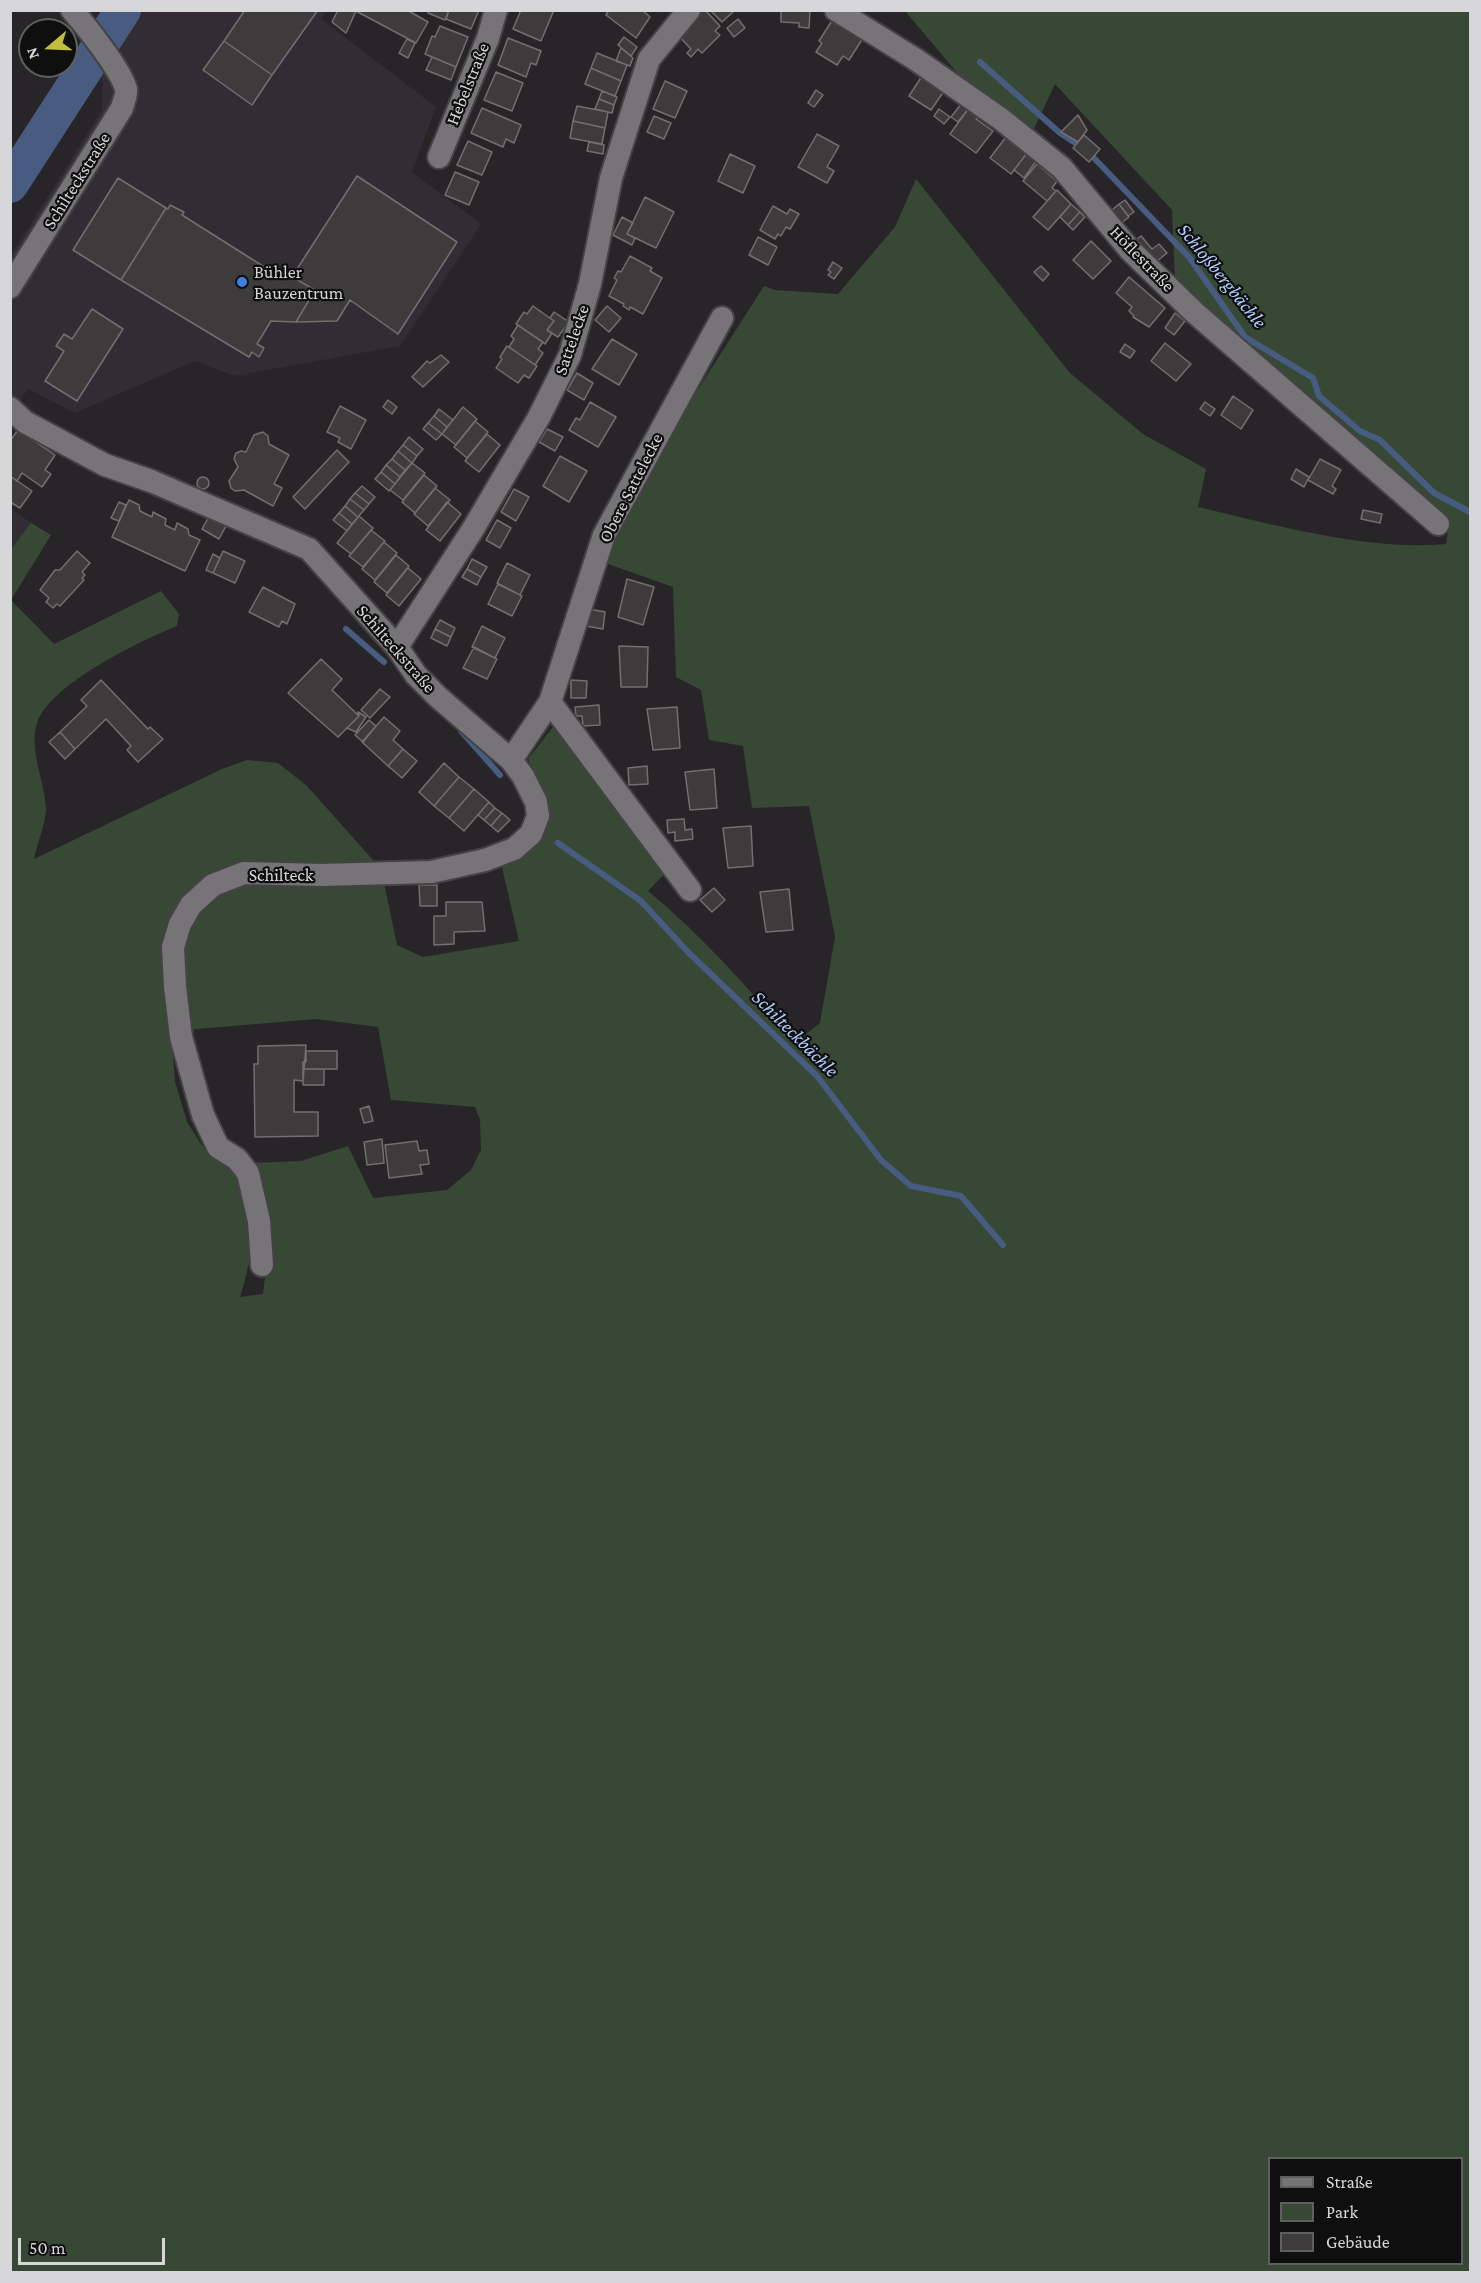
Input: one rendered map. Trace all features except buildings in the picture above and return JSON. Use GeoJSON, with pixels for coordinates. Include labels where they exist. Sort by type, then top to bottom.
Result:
{"type":"FeatureCollection","features":[{"type":"Feature","properties":{"kind":"street","name":"Hebelstraße"},"geometry":{"type":"LineString","coordinates":[[439,157],[484,48],[496,10]]}},
{"type":"Feature","properties":{"kind":"street","name":"Sattelecke"},"geometry":{"type":"LineString","coordinates":[[397,647],[473,529],[539,417],[570,355],[590,284],[612,178],[649,59],[689,10]]}},
{"type":"Feature","properties":{"kind":"street","name":"Höflestraße"},"geometry":{"type":"LineString","coordinates":[[836,10],[915,59],[982,105],[1062,168],[1130,250],[1194,312],[1438,524]]}},
{"type":"Feature","properties":{"kind":"street","name":"Schilteckstraße"},"geometry":{"type":"LineString","coordinates":[[10,287],[122,108],[126,90],[102,47],[76,15]]}},
{"type":"Feature","properties":{"kind":"street","name":"Obere Sattelecke"},"geometry":{"type":"LineString","coordinates":[[550,702],[604,535],[722,318]]}},
{"type":"Feature","properties":{"kind":"street","name":"Schilteckstraße"},"geometry":{"type":"LineString","coordinates":[[10,408],[25,422],[105,465],[151,481],[309,549],[397,647],[416,675],[511,760]]}},
{"type":"Feature","properties":{"kind":"street"},"geometry":{"type":"LineString","coordinates":[[511,760],[550,702],[690,890]]}},
{"type":"Feature","properties":{"kind":"street","name":"Schilteck"},"geometry":{"type":"LineString","coordinates":[[262,1265],[259,1221],[248,1173],[237,1159],[218,1147],[206,1122],[181,1037],[174,986],[174,947],[180,924],[190,905],[213,885],[244,873],[322,875],[431,872],[485,860],[514,849],[531,834],[538,816],[536,802],[523,776],[511,760]]}},
{"type":"Feature","properties":{"kind":"shaded area"},"geometry":{"type":"Polygon","coordinates":[[[137,11],[327,11],[321,19],[436,107],[412,172],[481,224],[400,346],[234,376],[195,361],[75,413],[28,389],[11,414],[11,255],[102,110],[103,83],[97,65],[137,11]]]}},
{"type":"Feature","properties":{"kind":"shaded area"},"geometry":{"type":"Polygon","coordinates":[[[11,508],[31,523],[11,549],[11,508]]]}},
{"type":"Feature","properties":{"kind":"green space"},"geometry":{"type":"Polygon","coordinates":[[[905,11],[1470,11],[1470,2272],[11,2272],[10,550],[31,523],[51,535],[11,600],[54,644],[161,591],[179,614],[177,626],[120,653],[77,679],[45,708],[37,723],[35,744],[46,810],[34,859],[222,769],[247,760],[278,763],[307,786],[381,869],[255,867],[229,873],[213,880],[188,897],[176,923],[166,966],[175,1081],[187,1122],[201,1144],[220,1162],[234,1162],[242,1180],[251,1213],[252,1229],[249,1261],[240,1297],[263,1294],[267,1231],[265,1215],[249,1163],[301,1161],[348,1146],[373,1198],[447,1190],[471,1170],[481,1150],[480,1120],[475,1107],[391,1100],[378,1027],[316,1019],[185,1030],[179,992],[178,963],[185,931],[207,900],[227,886],[244,880],[383,878],[397,945],[423,957],[519,941],[501,863],[519,851],[531,839],[548,806],[528,759],[553,727],[572,738],[668,870],[648,891],[707,945],[795,1043],[820,1023],[835,937],[809,806],[752,808],[743,746],[709,740],[701,690],[676,677],[673,587],[600,561],[670,433],[764,286],[775,290],[838,294],[895,227],[916,179],[1070,373],[1143,434],[1206,469],[1198,507],[1353,540],[1385,544],[1446,544],[1450,519],[1420,500],[1175,282],[1172,210],[1055,84],[1032,133],[959,75],[905,11]]]}},
{"type":"Feature","properties":{"kind":"waterway"},"geometry":{"type":"LineString","coordinates":[[10,185],[123,10]]}},
{"type":"Feature","properties":{"kind":"waterway","name":"Schloßbergbächle"},"geometry":{"type":"LineString","coordinates":[[980,62],[1060,133],[1077,144]]}},
{"type":"Feature","properties":{"kind":"waterway","name":"Schloßbergbächle"},"geometry":{"type":"LineString","coordinates":[[1093,157],[1189,257],[1245,337],[1313,378],[1319,396],[1360,431],[1380,440],[1434,493],[1470,512]]}},
{"type":"Feature","properties":{"kind":"waterway","name":"Schilteckbächle"},"geometry":{"type":"LineString","coordinates":[[346,629],[384,662]]}},
{"type":"Feature","properties":{"kind":"waterway","name":"Schilteckbächle"},"geometry":{"type":"LineString","coordinates":[[461,731],[500,775]]}},
{"type":"Feature","properties":{"kind":"waterway","name":"Schilteckbächle"},"geometry":{"type":"LineString","coordinates":[[558,843],[641,901],[687,951],[817,1076],[881,1160],[911,1186],[961,1196],[1003,1245]]}},
{"type":"Feature","properties":{"kind":"place","name":"Bühler Bauzentrum"},"geometry":{"type":"Point","coordinates":[242,282]}}]}
